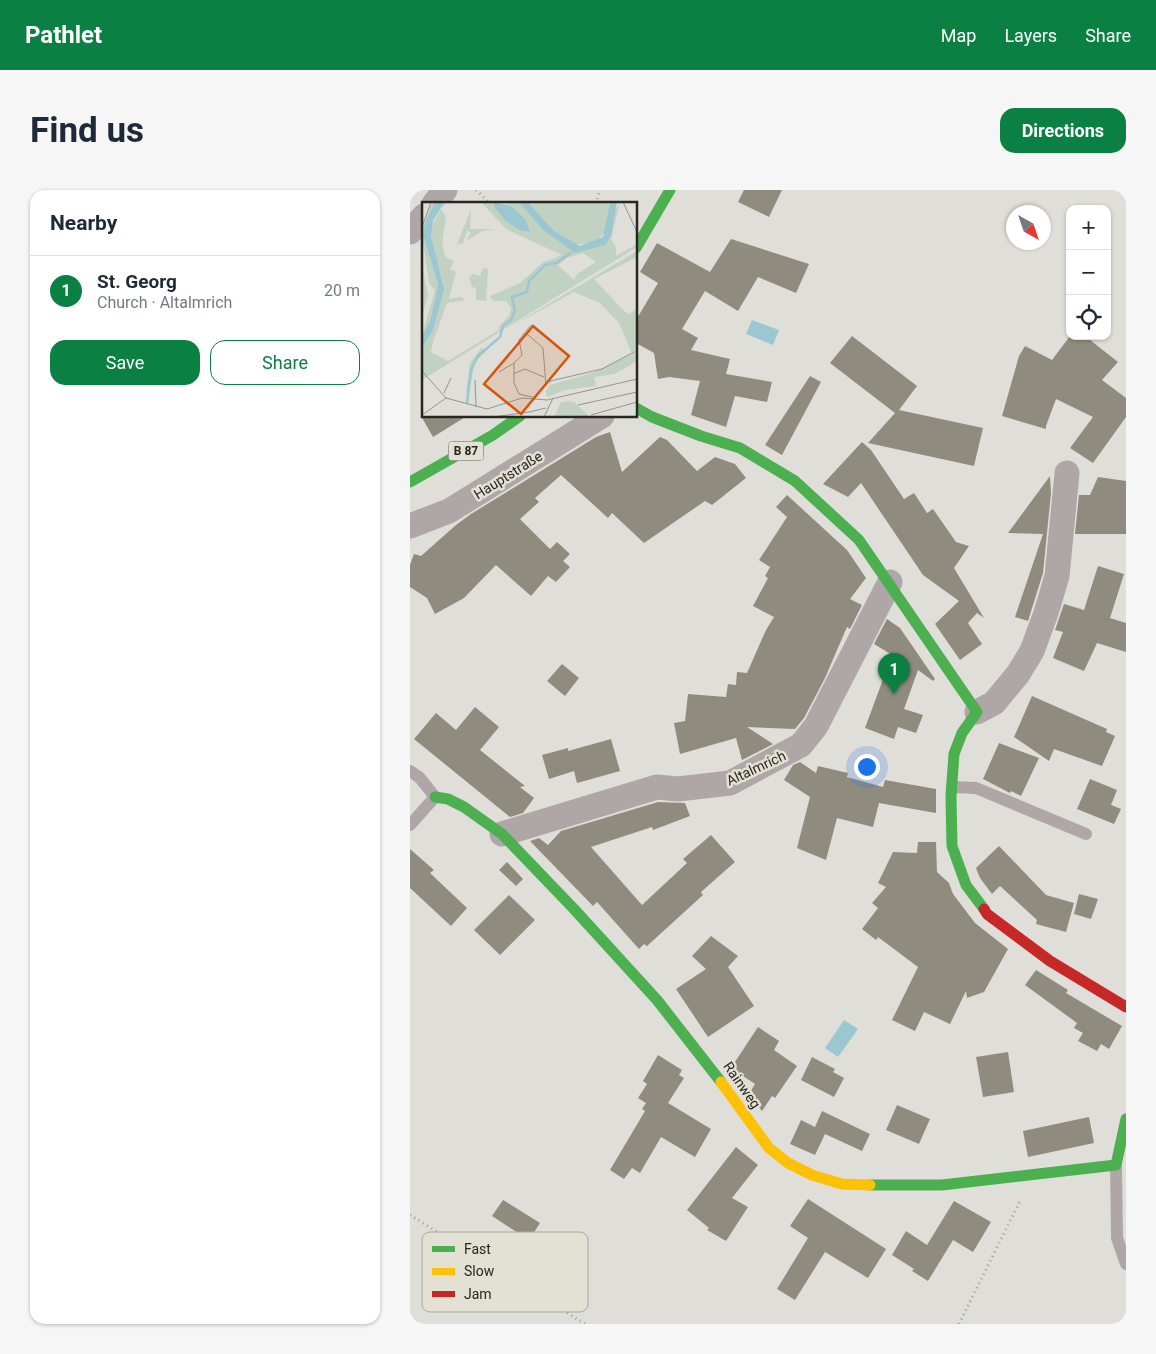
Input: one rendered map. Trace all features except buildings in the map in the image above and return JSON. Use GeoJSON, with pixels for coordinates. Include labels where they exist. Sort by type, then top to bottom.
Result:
{"type":"FeatureCollection","features":[{"type":"Feature","properties":{"kind":"street"},"geometry":{"type":"LineString","coordinates":[[436,202],[445,190]]}},
{"type":"Feature","properties":{"kind":"street"},"geometry":{"type":"LineString","coordinates":[[638,245],[670,190]]}},
{"type":"Feature","properties":{"kind":"street"},"geometry":{"type":"LineString","coordinates":[[410,232],[422,218]]}},
{"type":"Feature","properties":{"kind":"street"},"geometry":{"type":"LineString","coordinates":[[638,409],[652,417],[701,436],[740,448],[795,481],[860,540],[977,712]]}},
{"type":"Feature","properties":{"kind":"street","name":"B 87"},"geometry":{"type":"LineString","coordinates":[[410,482],[493,435],[517,418]]}},
{"type":"Feature","properties":{"kind":"street","name":"Hauptstraße"},"geometry":{"type":"LineString","coordinates":[[410,526],[449,511],[599,418]]}},
{"type":"Feature","properties":{"kind":"street"},"geometry":{"type":"LineString","coordinates":[[1067,473],[1057,576],[1032,651],[1018,674],[994,703],[977,712],[962,732],[954,754],[952,846],[966,885],[987,914],[1050,961],[1126,1007]]}},
{"type":"Feature","properties":{"kind":"street","name":"Altalmrich"},"geometry":{"type":"LineString","coordinates":[[502,834],[656,787],[678,789],[730,783],[801,745],[816,726],[890,582]]}},
{"type":"Feature","properties":{"kind":"street","name":"Rainweg"},"geometry":{"type":"LineString","coordinates":[[435,798],[448,799],[464,807],[502,834],[657,1000],[709,1065],[769,1148],[788,1163],[812,1174],[842,1184],[942,1185],[1116,1165]]}},
{"type":"Feature","properties":{"kind":"street"},"geometry":{"type":"LineString","coordinates":[[1116,1165],[1126,1120]]}},
{"type":"Feature","properties":{"kind":"lane"},"geometry":{"type":"LineString","coordinates":[[410,771],[420,778],[435,798],[410,825]]}},
{"type":"Feature","properties":{"kind":"lane"},"geometry":{"type":"LineString","coordinates":[[952,787],[976,788],[1086,834]]}},
{"type":"Feature","properties":{"kind":"lane"},"geometry":{"type":"LineString","coordinates":[[1116,1165],[1117,1238],[1126,1264]]}},
{"type":"Feature","properties":{"kind":"path"},"geometry":{"type":"LineString","coordinates":[[476,190],[489,202]]}},
{"type":"Feature","properties":{"kind":"path"},"geometry":{"type":"LineString","coordinates":[[959,1324],[1034,1175]]}},
{"type":"Feature","properties":{"kind":"path"},"geometry":{"type":"LineString","coordinates":[[410,1215],[437,1232]]}},
{"type":"Feature","properties":{"kind":"path"},"geometry":{"type":"LineString","coordinates":[[566,1312],[585,1324]]}},
{"type":"Feature","properties":{"kind":"water"},"geometry":{"type":"Polygon","coordinates":[[[752,320],[779,330],[773,345],[746,334],[752,320]]]}},
{"type":"Feature","properties":{"kind":"water"},"geometry":{"type":"Polygon","coordinates":[[[844,1020],[858,1029],[838,1057],[825,1048],[844,1020]]]}},
{"type":"Feature","properties":{"kind":"traffic: fast"},"geometry":{"type":"LineString","coordinates":[[638,245],[670,190]]}},
{"type":"Feature","properties":{"kind":"traffic: fast"},"geometry":{"type":"LineString","coordinates":[[638,409],[652,417],[701,436],[740,448],[795,481],[859,540],[977,712],[962,733],[954,754],[951,796],[952,846],[966,885],[984,909]]}},
{"type":"Feature","properties":{"kind":"traffic: fast"},"geometry":{"type":"LineString","coordinates":[[410,482],[493,435],[517,418]]}},
{"type":"Feature","properties":{"kind":"traffic: fast"},"geometry":{"type":"LineString","coordinates":[[435,797],[448,799],[464,807],[502,834],[657,1000],[721,1082]]}},
{"type":"Feature","properties":{"kind":"traffic: fast"},"geometry":{"type":"LineString","coordinates":[[870,1185],[942,1185],[1116,1165],[1126,1119]]}},
{"type":"Feature","properties":{"kind":"traffic: slow"},"geometry":{"type":"LineString","coordinates":[[721,1082],[769,1148],[788,1163],[812,1175],[842,1184],[870,1185]]}},
{"type":"Feature","properties":{"kind":"traffic: jam"},"geometry":{"type":"LineString","coordinates":[[984,909],[987,914],[1050,961],[1126,1007]]}},
{"type":"Feature","properties":{"kind":"place","name":"St. Georg"},"geometry":{"type":"Point","coordinates":[894,694]}}]}
